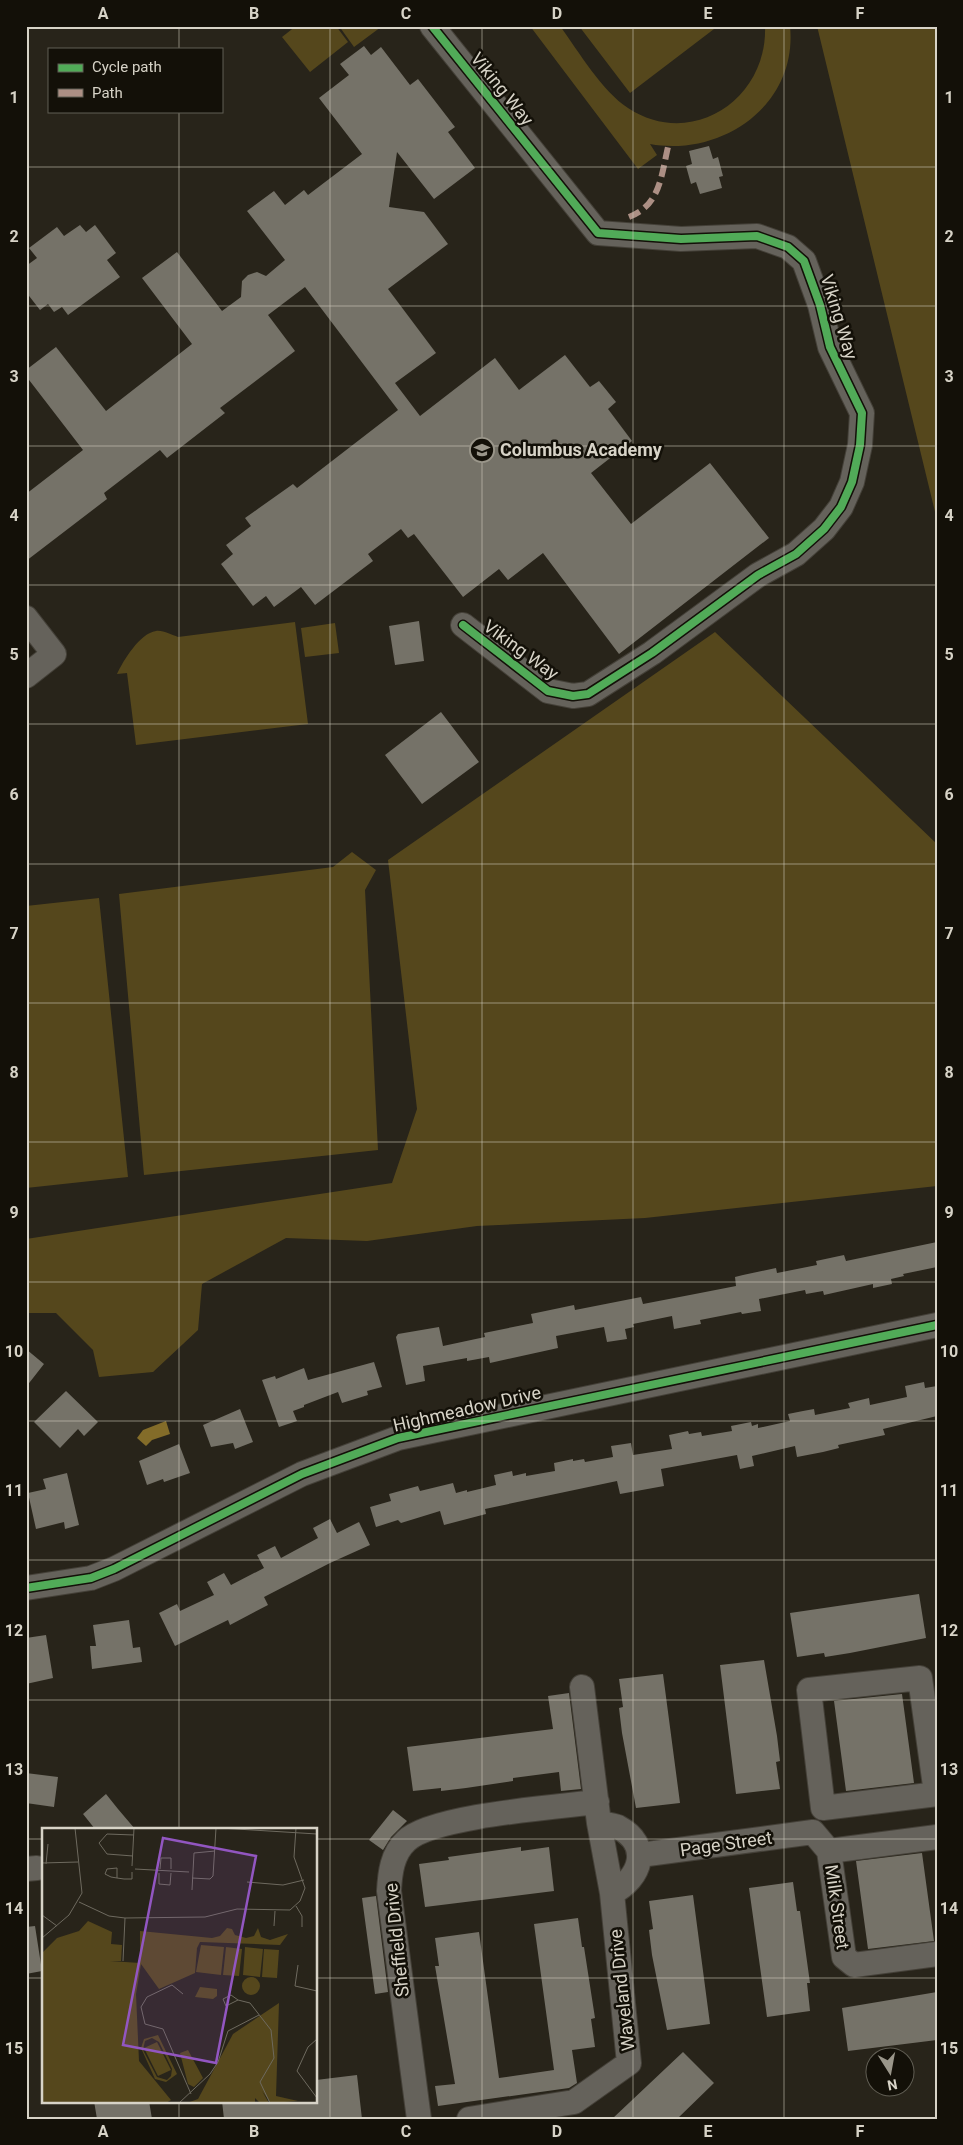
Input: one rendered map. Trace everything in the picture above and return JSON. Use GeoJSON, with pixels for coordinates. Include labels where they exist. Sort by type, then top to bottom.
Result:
{"type":"FeatureCollection","features":[{"type":"Feature","properties":{"kind":"street","name":"Viking Way"},"geometry":{"type":"LineString","coordinates":[[432,26],[598,233],[681,239],[756,236],[788,247],[804,261],[820,305],[830,347],[862,413],[860,445],[852,482],[841,507],[824,529],[796,554],[758,575],[652,653],[588,694],[573,696],[548,692],[463,625]]}},
{"type":"Feature","properties":{"kind":"street"},"geometry":{"type":"LineString","coordinates":[[26,618],[54,654],[26,676]]}},
{"type":"Feature","properties":{"kind":"street","name":"Highmeadow Drive"},"geometry":{"type":"LineString","coordinates":[[26,1588],[91,1578],[114,1569],[302,1474],[398,1438],[937,1325]]}},
{"type":"Feature","properties":{"kind":"street"},"geometry":{"type":"LineString","coordinates":[[823,1808],[936,1793],[920,1678],[809,1690],[823,1808],[813,1832],[830,1851],[937,1838]]}},
{"type":"Feature","properties":{"kind":"street","name":"Waveland Drive"},"geometry":{"type":"LineString","coordinates":[[469,2119],[574,2102],[629,2063],[612,1893],[598,1812],[582,1688]]}},
{"type":"Feature","properties":{"kind":"street"},"geometry":{"type":"LineString","coordinates":[[598,1812],[632,1838],[640,1855],[636,1872],[625,1886],[612,1893]]}},
{"type":"Feature","properties":{"kind":"street","name":"Sheffield Drive"},"geometry":{"type":"LineString","coordinates":[[419,2119],[390,1891],[390,1871],[397,1852],[406,1840],[418,1832],[452,1821],[598,1812]]}},
{"type":"Feature","properties":{"kind":"street","name":"Page Street"},"geometry":{"type":"LineString","coordinates":[[640,1855],[813,1832]]}},
{"type":"Feature","properties":{"kind":"street","name":"Milk Street"},"geometry":{"type":"LineString","coordinates":[[830,1851],[844,1957],[848,1962],[854,1965],[937,1954]]}},
{"type":"Feature","properties":{"kind":"shaded area"},"geometry":{"type":"Polygon","coordinates":[[[296,26],[336,26],[348,42],[310,72],[282,37],[296,26]]]}},
{"type":"Feature","properties":{"kind":"shaded area"},"geometry":{"type":"Polygon","coordinates":[[[339,26],[380,26],[381,27],[354,47],[339,26]]]}},
{"type":"Feature","properties":{"kind":"shaded area"},"geometry":{"type":"Polygon","coordinates":[[[530,26],[560,26],[591,70],[618,101],[652,120],[677,123],[700,120],[722,110],[740,95],[754,76],[763,52],[765,26],[790,26],[789,54],[782,80],[768,101],[750,120],[728,133],[703,142],[677,146],[650,144],[657,155],[638,169],[530,26]]]}},
{"type":"Feature","properties":{"kind":"shaded area"},"geometry":{"type":"Polygon","coordinates":[[[579,26],[718,26],[630,93],[579,26]]]}},
{"type":"Feature","properties":{"kind":"shaded area"},"geometry":{"type":"Polygon","coordinates":[[[817,26],[937,26],[937,520],[817,26]]]}},
{"type":"Feature","properties":{"kind":"shaded area"},"geometry":{"type":"Polygon","coordinates":[[[295,622],[308,724],[136,745],[127,673],[117,674],[128,655],[144,637],[156,631],[178,637],[295,622]]]}},
{"type":"Feature","properties":{"kind":"shaded area"},"geometry":{"type":"Polygon","coordinates":[[[335,623],[339,653],[305,657],[301,628],[335,623]]]}},
{"type":"Feature","properties":{"kind":"shaded area"},"geometry":{"type":"Polygon","coordinates":[[[715,632],[937,844],[937,1186],[645,1218],[477,1226],[367,1241],[286,1238],[202,1284],[198,1330],[153,1372],[99,1377],[93,1350],[56,1313],[26,1313],[26,1239],[392,1183],[417,1109],[388,860],[715,632]]]}},
{"type":"Feature","properties":{"kind":"shaded area"},"geometry":{"type":"Polygon","coordinates":[[[352,852],[376,870],[365,890],[378,1150],[144,1175],[119,894],[333,867],[352,852]]]}},
{"type":"Feature","properties":{"kind":"shaded area"},"geometry":{"type":"Polygon","coordinates":[[[99,898],[128,1177],[26,1188],[26,906],[99,898]]]}},
{"type":"Feature","properties":{"kind":"shaded area"},"geometry":{"type":"Polygon","coordinates":[[[166,1421],[170,1434],[152,1440],[146,1446],[137,1438],[143,1430],[166,1421]]]}},
{"type":"Feature","properties":{"kind":"building"},"geometry":{"type":"Polygon","coordinates":[[[364,46],[371,55],[381,47],[410,85],[418,79],[455,127],[448,132],[475,168],[434,199],[397,152],[389,207],[424,212],[448,244],[388,289],[436,353],[395,383],[420,416],[495,358],[519,390],[565,355],[590,387],[599,381],[616,402],[608,409],[632,441],[591,473],[631,524],[710,463],[769,538],[619,654],[543,553],[508,580],[499,569],[463,597],[414,534],[408,538],[401,529],[368,554],[373,561],[315,605],[301,587],[274,607],[266,596],[253,606],[221,564],[233,554],[226,545],[251,526],[245,518],[293,484],[297,488],[398,410],[305,287],[268,315],[295,351],[220,408],[225,413],[167,458],[160,450],[104,493],[107,499],[26,561],[26,494],[83,450],[26,376],[26,370],[56,347],[106,411],[192,344],[142,278],[177,252],[222,311],[241,297],[242,281],[248,275],[257,272],[266,276],[285,260],[247,211],[274,191],[285,205],[304,190],[308,195],[362,154],[319,98],[349,75],[340,64],[364,46]]]}},
{"type":"Feature","properties":{"kind":"building"},"geometry":{"type":"Polygon","coordinates":[[[709,146],[713,159],[718,157],[723,176],[719,177],[722,188],[700,194],[696,182],[691,184],[686,166],[692,164],[689,151],[709,146]]]}},
{"type":"Feature","properties":{"kind":"building"},"geometry":{"type":"Polygon","coordinates":[[[80,225],[86,232],[95,225],[116,253],[107,260],[120,277],[68,315],[62,307],[54,312],[48,304],[40,310],[26,292],[26,266],[37,258],[29,248],[57,227],[64,236],[80,225]]]}},
{"type":"Feature","properties":{"kind":"building"},"geometry":{"type":"Polygon","coordinates":[[[419,621],[424,661],[395,665],[389,626],[419,621]]]}},
{"type":"Feature","properties":{"kind":"building"},"geometry":{"type":"Polygon","coordinates":[[[441,712],[479,762],[422,804],[385,755],[441,712]]]}},
{"type":"Feature","properties":{"kind":"building"},"geometry":{"type":"Polygon","coordinates":[[[937,1242],[937,1267],[903,1274],[904,1276],[891,1279],[892,1284],[873,1288],[873,1284],[824,1295],[823,1291],[806,1294],[805,1290],[759,1299],[761,1311],[742,1314],[741,1312],[700,1320],[701,1324],[674,1329],[672,1316],[633,1324],[634,1327],[625,1329],[627,1339],[607,1342],[604,1327],[556,1336],[558,1348],[490,1363],[489,1357],[467,1361],[467,1358],[423,1366],[425,1381],[406,1385],[396,1337],[398,1334],[439,1327],[443,1346],[485,1337],[484,1333],[533,1323],[531,1314],[574,1305],[575,1310],[641,1297],[643,1304],[736,1286],[735,1277],[776,1268],[777,1273],[817,1265],[816,1261],[844,1255],[846,1261],[937,1242]]]}},
{"type":"Feature","properties":{"kind":"building"},"geometry":{"type":"Polygon","coordinates":[[[26,1349],[44,1364],[26,1387],[26,1349]]]}},
{"type":"Feature","properties":{"kind":"building"},"geometry":{"type":"Polygon","coordinates":[[[374,1362],[382,1387],[367,1391],[368,1395],[342,1403],[338,1392],[304,1405],[304,1407],[293,1411],[297,1421],[279,1427],[262,1380],[275,1376],[276,1379],[304,1368],[308,1380],[374,1362]]]}},
{"type":"Feature","properties":{"kind":"building"},"geometry":{"type":"Polygon","coordinates":[[[924,1382],[925,1388],[937,1386],[937,1416],[883,1429],[885,1435],[838,1445],[839,1448],[823,1452],[797,1457],[795,1446],[752,1456],[754,1466],[740,1469],[737,1455],[661,1469],[664,1486],[620,1494],[617,1481],[485,1509],[486,1514],[444,1525],[440,1511],[401,1523],[398,1520],[376,1527],[370,1507],[391,1501],[389,1494],[418,1486],[420,1491],[453,1483],[456,1493],[467,1490],[467,1492],[496,1485],[494,1475],[512,1471],[513,1476],[526,1473],[526,1476],[555,1471],[554,1463],[573,1459],[573,1461],[584,1459],[585,1462],[613,1457],[611,1446],[631,1443],[633,1455],[672,1449],[669,1435],[688,1431],[689,1434],[701,1432],[702,1436],[732,1431],[731,1426],[751,1422],[752,1426],[758,1424],[758,1428],[790,1421],[788,1414],[814,1409],[815,1415],[850,1408],[848,1403],[869,1398],[870,1405],[907,1397],[905,1386],[924,1382]]]}},
{"type":"Feature","properties":{"kind":"building"},"geometry":{"type":"Polygon","coordinates":[[[66,1391],[98,1422],[84,1436],[78,1429],[60,1448],[34,1422],[66,1391]]]}},
{"type":"Feature","properties":{"kind":"building"},"geometry":{"type":"Polygon","coordinates":[[[240,1409],[253,1442],[235,1449],[233,1443],[211,1447],[203,1425],[240,1409]]]}},
{"type":"Feature","properties":{"kind":"building"},"geometry":{"type":"Polygon","coordinates":[[[179,1444],[190,1473],[164,1482],[163,1479],[147,1485],[139,1461],[179,1444]]]}},
{"type":"Feature","properties":{"kind":"building"},"geometry":{"type":"Polygon","coordinates":[[[67,1473],[79,1525],[65,1529],[64,1522],[36,1529],[28,1493],[46,1489],[43,1479],[67,1473]]]}},
{"type":"Feature","properties":{"kind":"building"},"geometry":{"type":"Polygon","coordinates":[[[330,1519],[337,1533],[359,1522],[370,1545],[264,1597],[268,1605],[230,1625],[228,1620],[175,1646],[159,1613],[177,1604],[180,1611],[214,1595],[207,1582],[224,1573],[231,1585],[264,1568],[257,1555],[275,1546],[281,1558],[318,1538],[313,1528],[330,1519]]]}},
{"type":"Feature","properties":{"kind":"building"},"geometry":{"type":"Polygon","coordinates":[[[919,1594],[926,1638],[825,1657],[824,1653],[797,1657],[790,1613],[919,1594]]]}},
{"type":"Feature","properties":{"kind":"building"},"geometry":{"type":"Polygon","coordinates":[[[129,1620],[133,1648],[140,1647],[142,1662],[92,1669],[90,1646],[96,1646],[93,1625],[129,1620]]]}},
{"type":"Feature","properties":{"kind":"building"},"geometry":{"type":"Polygon","coordinates":[[[46,1635],[53,1678],[26,1684],[26,1638],[46,1635]]]}},
{"type":"Feature","properties":{"kind":"building"},"geometry":{"type":"Polygon","coordinates":[[[764,1660],[777,1736],[780,1761],[776,1762],[780,1789],[736,1794],[720,1665],[764,1660]]]}},
{"type":"Feature","properties":{"kind":"building"},"geometry":{"type":"Polygon","coordinates":[[[663,1674],[680,1803],[636,1808],[622,1733],[619,1708],[623,1707],[619,1679],[663,1674]]]}},
{"type":"Feature","properties":{"kind":"building"},"geometry":{"type":"Polygon","coordinates":[[[569,1693],[581,1789],[561,1791],[559,1772],[513,1778],[513,1781],[466,1788],[441,1791],[441,1788],[413,1791],[407,1747],[553,1729],[548,1696],[569,1693]]]}},
{"type":"Feature","properties":{"kind":"building"},"geometry":{"type":"Polygon","coordinates":[[[902,1694],[914,1783],[846,1791],[834,1701],[902,1694]]]}},
{"type":"Feature","properties":{"kind":"building"},"geometry":{"type":"Polygon","coordinates":[[[26,1773],[58,1777],[54,1807],[26,1803],[26,1773]]]}},
{"type":"Feature","properties":{"kind":"building"},"geometry":{"type":"Polygon","coordinates":[[[106,1794],[134,1828],[94,1828],[83,1814],[106,1794]]]}},
{"type":"Feature","properties":{"kind":"building"},"geometry":{"type":"Polygon","coordinates":[[[393,1810],[407,1821],[391,1837],[383,1850],[369,1840],[393,1810]]]}},
{"type":"Feature","properties":{"kind":"building"},"geometry":{"type":"Polygon","coordinates":[[[521,1847],[521,1851],[549,1847],[554,1891],[425,1907],[419,1864],[449,1860],[448,1857],[521,1847]]]}},
{"type":"Feature","properties":{"kind":"building"},"geometry":{"type":"Polygon","coordinates":[[[922,1853],[934,1941],[868,1949],[856,1861],[922,1853]]]}},
{"type":"Feature","properties":{"kind":"building"},"geometry":{"type":"Polygon","coordinates":[[[793,1882],[797,1911],[800,1911],[810,1983],[807,1983],[810,2011],[767,2017],[749,1888],[793,1882]]]}},
{"type":"Feature","properties":{"kind":"building"},"geometry":{"type":"Polygon","coordinates":[[[693,1895],[710,2024],[667,2030],[652,1955],[649,1930],[653,1929],[649,1901],[693,1895]]]}},
{"type":"Feature","properties":{"kind":"building"},"geometry":{"type":"Polygon","coordinates":[[[376,1896],[388,1992],[375,1994],[362,1898],[376,1896]]]}},
{"type":"Feature","properties":{"kind":"building"},"geometry":{"type":"Polygon","coordinates":[[[578,1918],[595,2018],[591,2019],[595,2047],[572,2050],[577,2083],[569,2088],[438,2106],[435,2086],[455,2084],[435,1966],[439,1966],[435,1938],[479,1932],[499,2078],[554,2070],[534,1924],[578,1918]]]}},
{"type":"Feature","properties":{"kind":"building"},"geometry":{"type":"Polygon","coordinates":[[[35,1926],[42,1971],[26,1974],[26,1927],[35,1926]]]}},
{"type":"Feature","properties":{"kind":"building"},"geometry":{"type":"Polygon","coordinates":[[[937,1992],[937,2040],[848,2051],[842,2008],[937,1992]]]}},
{"type":"Feature","properties":{"kind":"building"},"geometry":{"type":"Polygon","coordinates":[[[683,2052],[714,2083],[677,2119],[612,2119],[683,2052]]]}},
{"type":"Feature","properties":{"kind":"building"},"geometry":{"type":"Polygon","coordinates":[[[357,2075],[362,2119],[224,2119],[222,2102],[318,2102],[318,2080],[357,2075]]]}},
{"type":"Feature","properties":{"kind":"building"},"geometry":{"type":"Polygon","coordinates":[[[94,2102],[149,2102],[152,2119],[97,2119],[94,2102]]]}},
{"type":"Feature","properties":{"kind":"marked path"},"geometry":{"type":"LineString","coordinates":[[629,217],[639,212],[653,197],[661,179],[668,147]]}},
{"type":"Feature","properties":{"kind":"cycle path"},"geometry":{"type":"LineString","coordinates":[[432,26],[598,233],[681,239],[757,236],[788,247],[804,261],[820,305],[830,347],[862,413],[860,445],[852,482],[841,507],[824,529],[796,554],[758,575],[652,653],[588,694],[573,696],[548,691],[463,625]]}},
{"type":"Feature","properties":{"kind":"cycle path"},"geometry":{"type":"LineString","coordinates":[[26,1588],[91,1578],[114,1569],[302,1474],[398,1438],[937,1325]]}},
{"type":"Feature","properties":{"kind":"place","name":"Columbus Academy"},"geometry":{"type":"Point","coordinates":[482,450]}}]}
